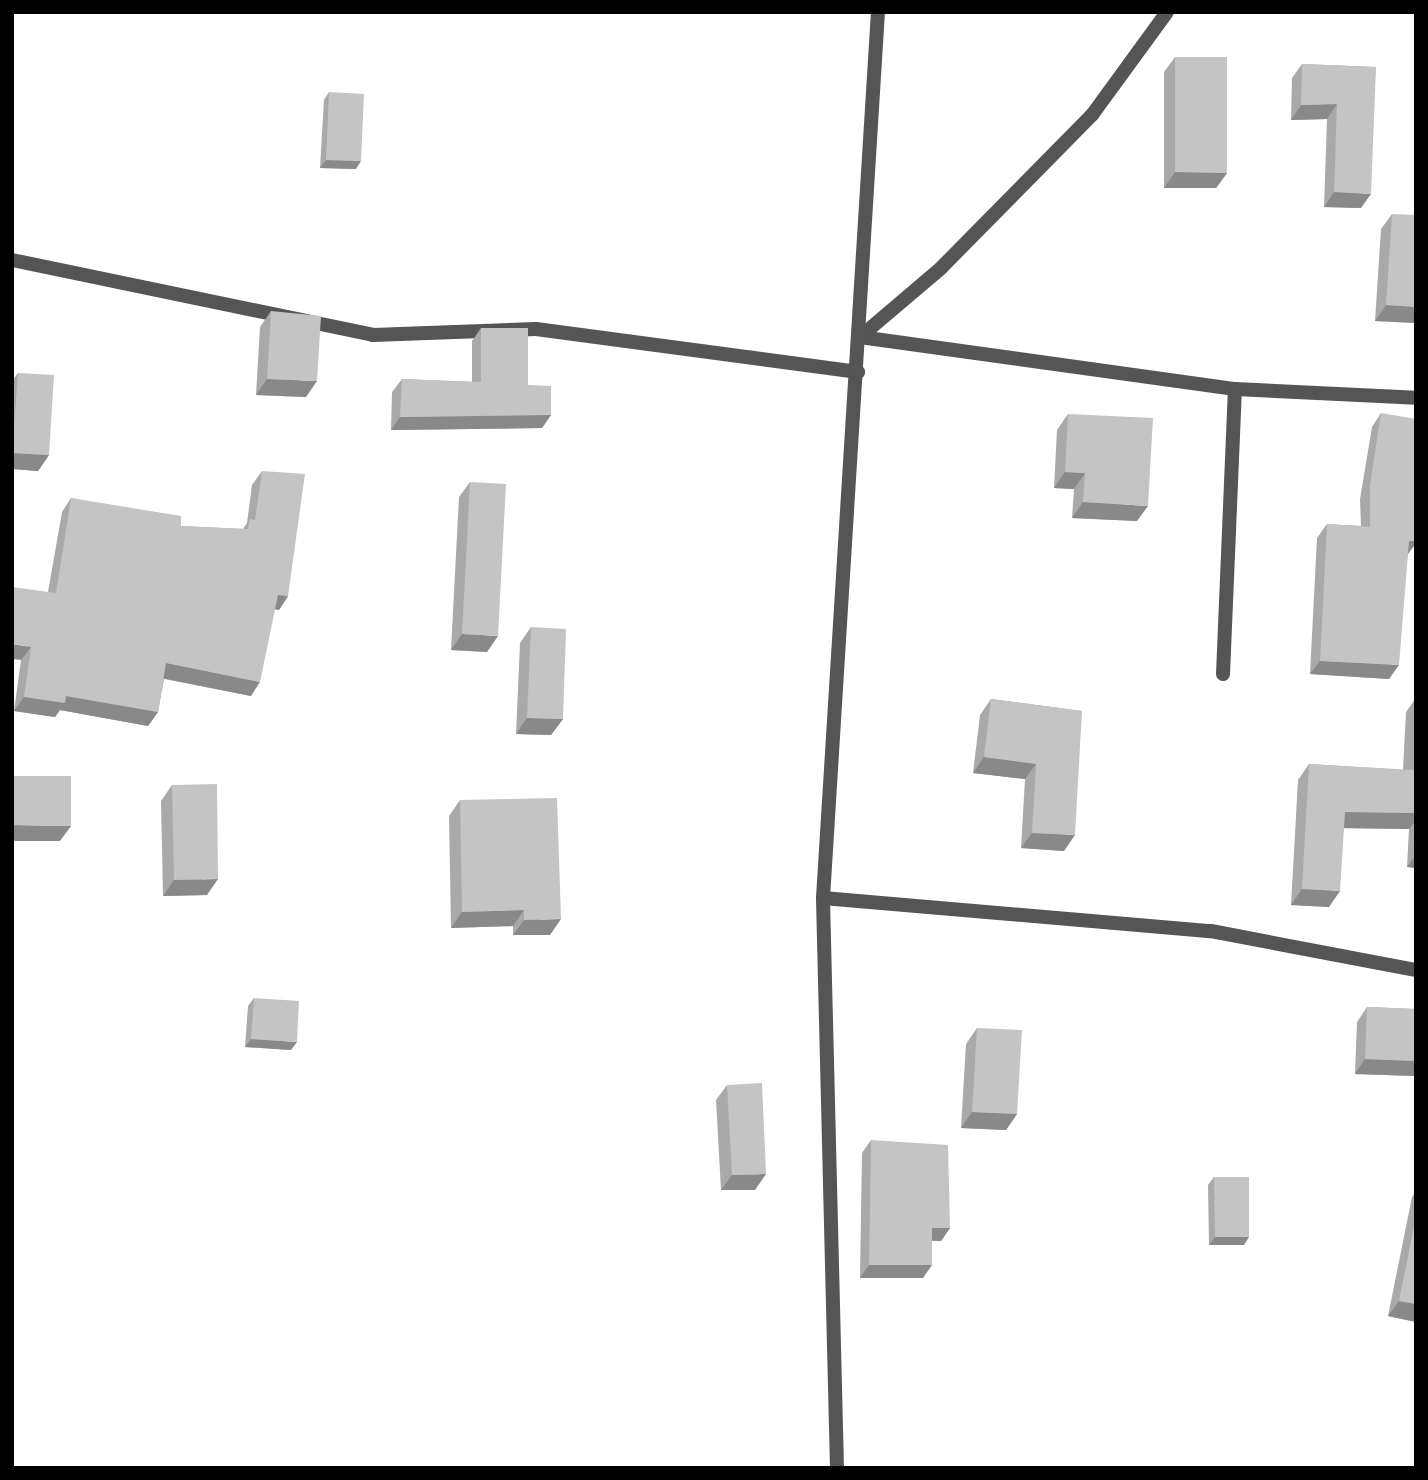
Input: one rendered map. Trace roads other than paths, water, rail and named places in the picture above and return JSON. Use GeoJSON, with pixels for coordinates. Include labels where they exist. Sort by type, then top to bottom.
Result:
{"type":"FeatureCollection","features":[{"type":"Feature","properties":{"kind":"street"},"geometry":{"type":"LineString","coordinates":[[837,1468],[823,898],[858,372],[878,12]]}},
{"type":"Feature","properties":{"kind":"street"},"geometry":{"type":"LineString","coordinates":[[860,337],[941,268],[1092,115],[1167,12]]}},
{"type":"Feature","properties":{"kind":"street"},"geometry":{"type":"LineString","coordinates":[[12,260],[373,335],[536,329],[858,372]]}},
{"type":"Feature","properties":{"kind":"street"},"geometry":{"type":"LineString","coordinates":[[860,337],[1235,389],[1416,398]]}},
{"type":"Feature","properties":{"kind":"street"},"geometry":{"type":"LineString","coordinates":[[1223,674],[1235,389]]}},
{"type":"Feature","properties":{"kind":"street"},"geometry":{"type":"LineString","coordinates":[[823,898],[1211,931],[1416,970]]}}]}
